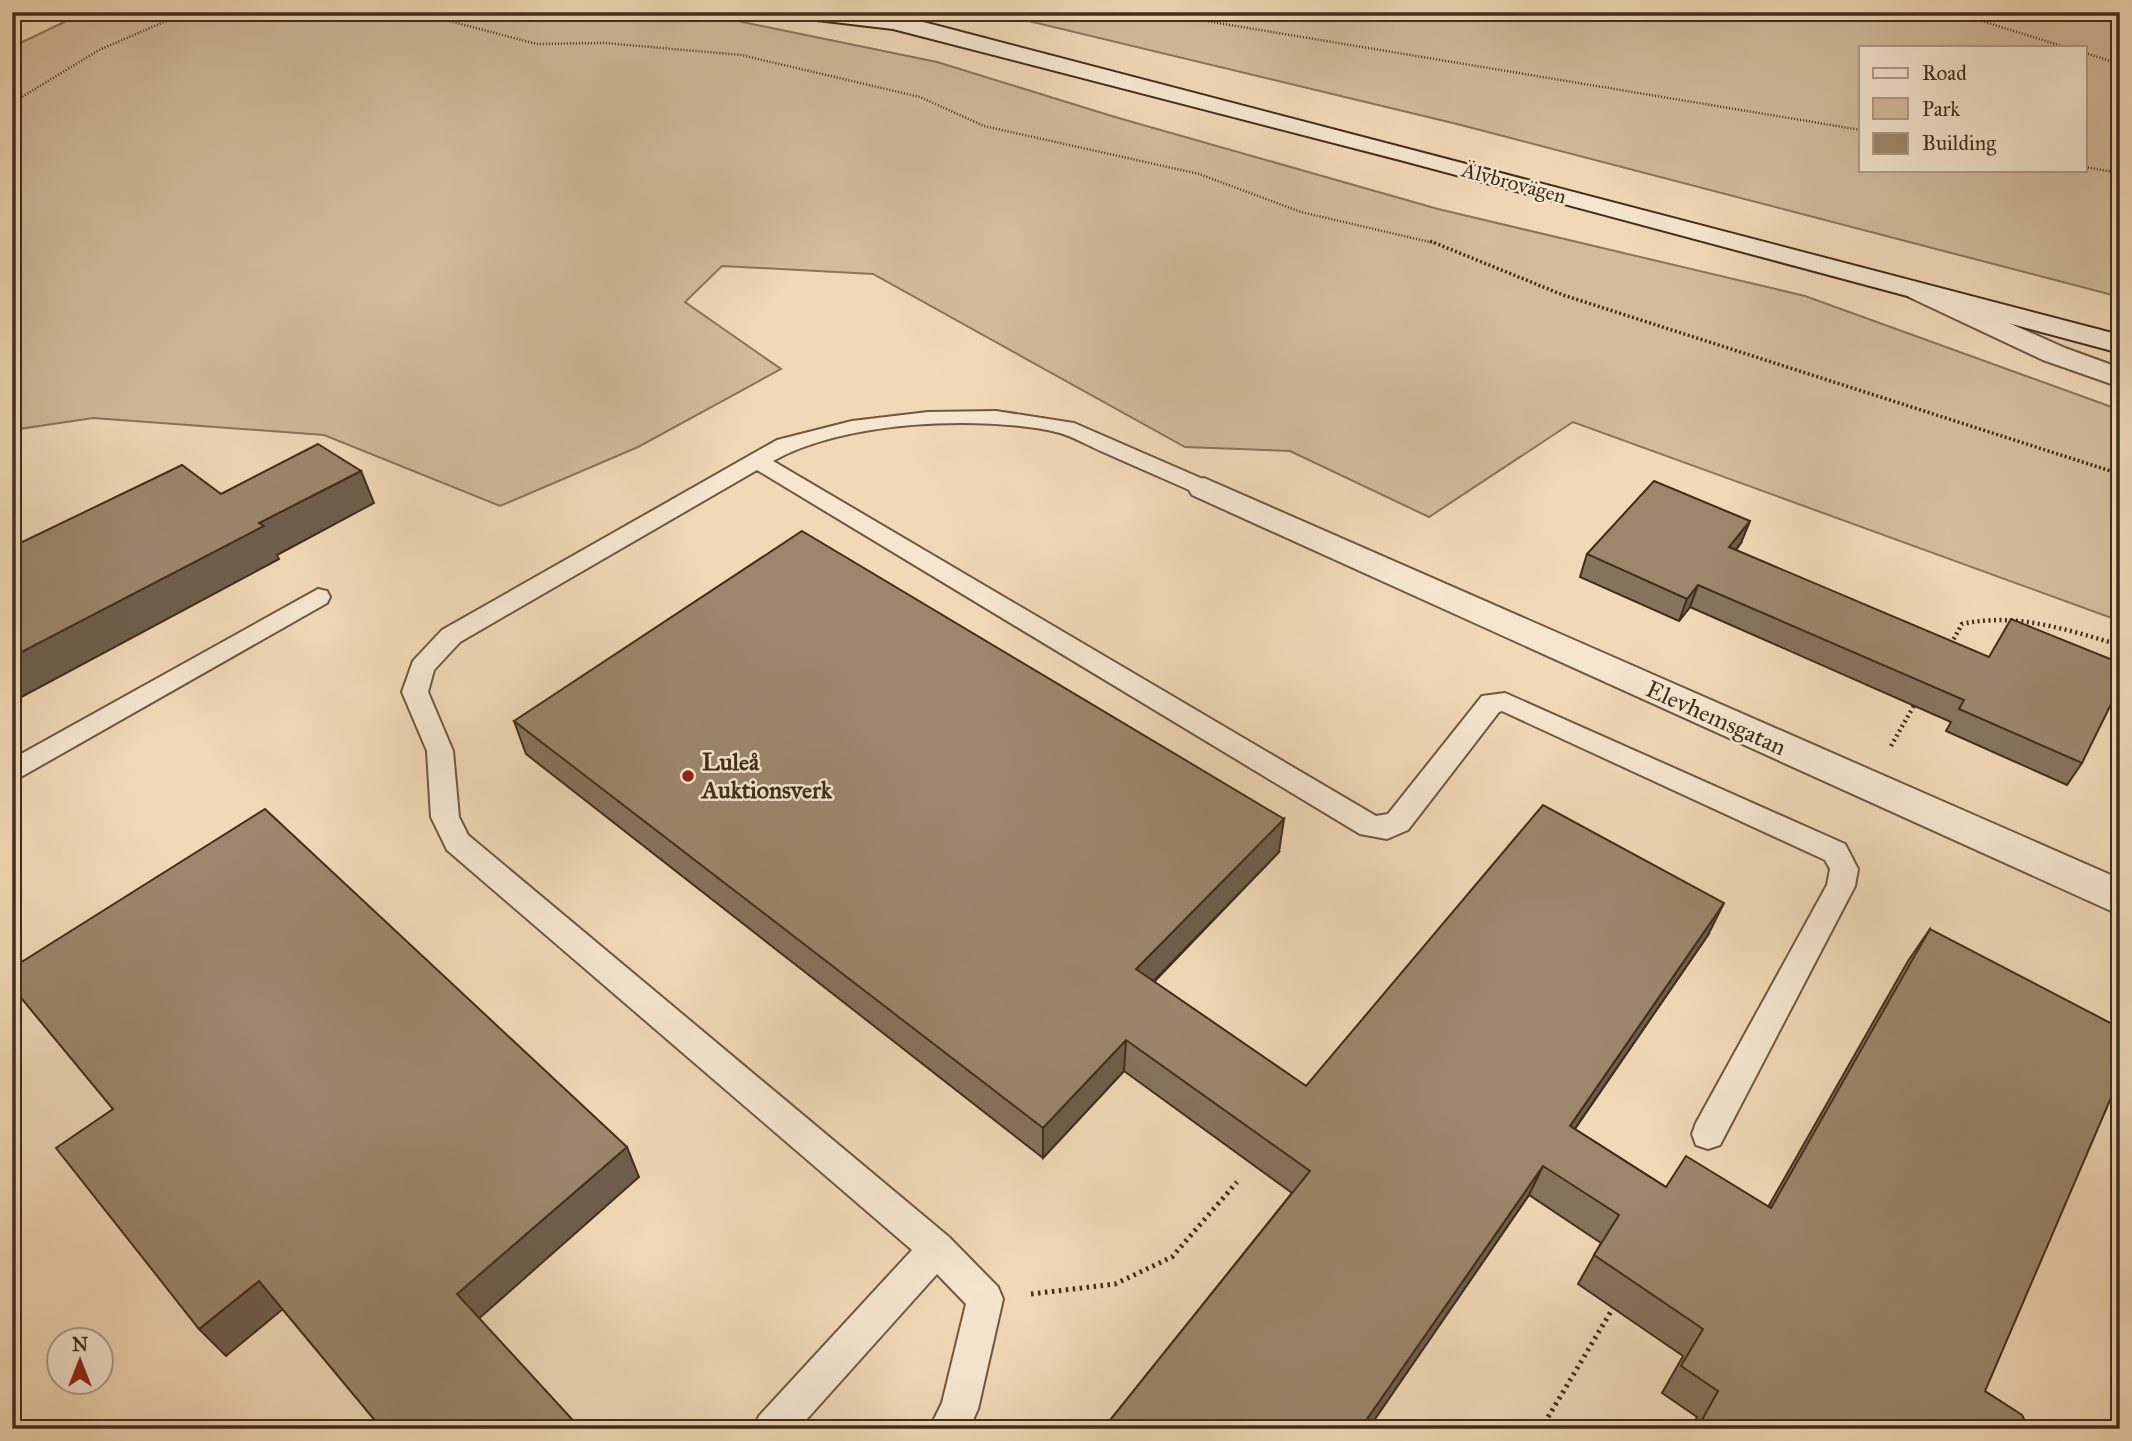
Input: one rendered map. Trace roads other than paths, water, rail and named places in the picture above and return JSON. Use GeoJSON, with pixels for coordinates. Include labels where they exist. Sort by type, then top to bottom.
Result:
{"type":"FeatureCollection","features":[{"type":"Feature","properties":{"kind":"main road"},"geometry":{"type":"LineString","coordinates":[[12,17],[22,12]]}},
{"type":"Feature","properties":{"kind":"main road","name":"Älvbrovägen"},"geometry":{"type":"LineString","coordinates":[[800,12],[907,26]]}},
{"type":"Feature","properties":{"kind":"main road","name":"Älvbrovägen"},"geometry":{"type":"LineString","coordinates":[[863,12],[907,26],[2120,344]]}},
{"type":"Feature","properties":{"kind":"main road"},"geometry":{"type":"LineString","coordinates":[[1919,291],[2054,354],[2120,378]]}},
{"type":"Feature","properties":{"kind":"main road","name":"Elevhemsgatan"},"geometry":{"type":"LineString","coordinates":[[1204,488],[1314,534],[1540,641],[2120,898]]}},
{"type":"Feature","properties":{"kind":"lane"},"geometry":{"type":"LineString","coordinates":[[948,1429],[959,1409],[985,1299],[937,1249],[457,842],[445,817],[440,751],[415,692],[422,667],[451,636],[786,445],[852,426],[928,418],[996,417],[1066,428],[1204,488]]}},
{"type":"Feature","properties":{"kind":"lane"},"geometry":{"type":"LineString","coordinates":[[758,461],[1370,826],[1387,828],[1398,822],[1491,703],[1505,702],[1835,852],[1844,869],[1841,886],[1707,1134]]}},
{"type":"Feature","properties":{"kind":"lane"},"geometry":{"type":"LineString","coordinates":[[12,772],[318,597]]}},
{"type":"Feature","properties":{"kind":"lane"},"geometry":{"type":"LineString","coordinates":[[772,1429],[937,1249]]}},
{"type":"Feature","properties":{"kind":"place","name":"Luleå Auktionsverk"},"geometry":{"type":"Point","coordinates":[688,776]}}]}
